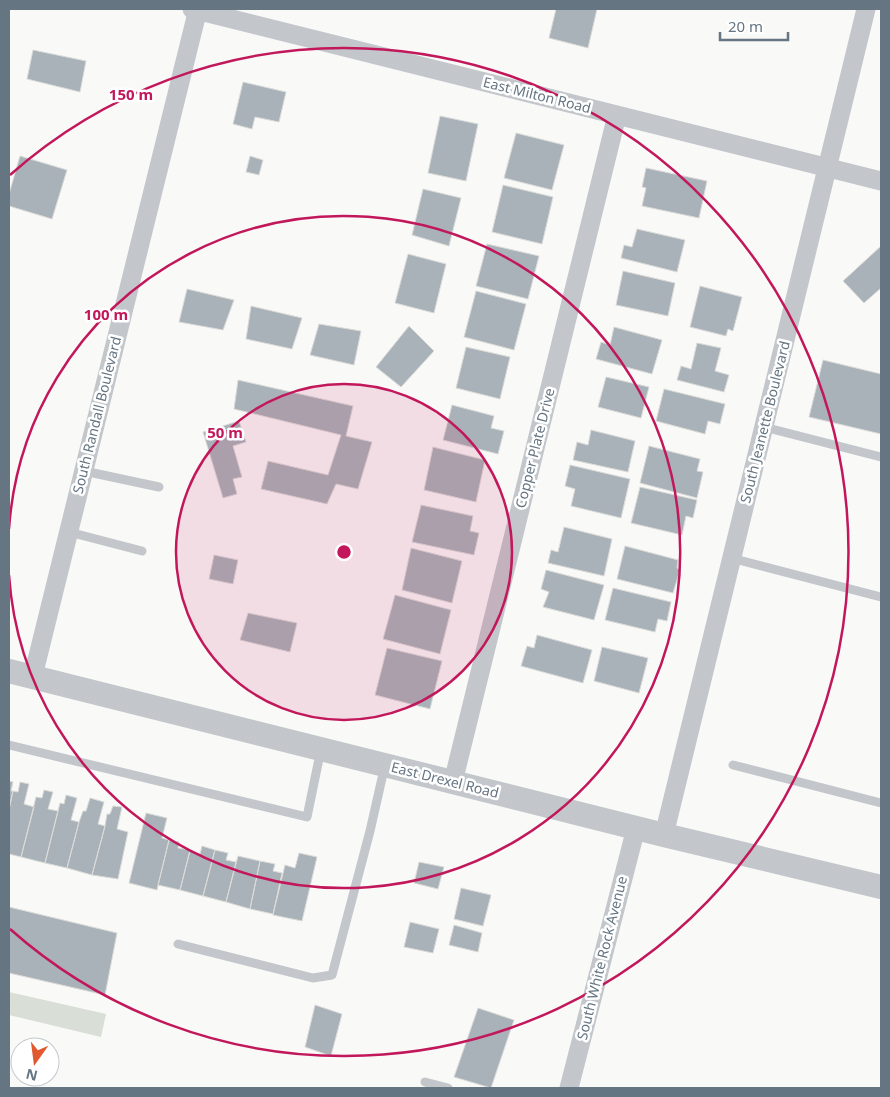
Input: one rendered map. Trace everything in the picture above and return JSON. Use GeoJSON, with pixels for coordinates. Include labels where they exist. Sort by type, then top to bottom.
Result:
{"type":"FeatureCollection","features":[{"type":"Feature","properties":{"kind":"street","name":"East Milton Road"},"geometry":{"type":"LineString","coordinates":[[196,9],[881,180]]}},
{"type":"Feature","properties":{"kind":"street","name":"South Randall Boulevard"},"geometry":{"type":"LineString","coordinates":[[33,676],[196,9]]}},
{"type":"Feature","properties":{"kind":"street","name":"South Jeanette Boulevard"},"geometry":{"type":"LineString","coordinates":[[664,835],[866,9]]}},
{"type":"Feature","properties":{"kind":"street","name":"Copper Plate Drive"},"geometry":{"type":"LineString","coordinates":[[453,782],[618,115]]}},
{"type":"Feature","properties":{"kind":"street","name":"East Drexel Road"},"geometry":{"type":"LineString","coordinates":[[9,671],[664,835],[881,887]]}},
{"type":"Feature","properties":{"kind":"street","name":"South White Rock Avenue"},"geometry":{"type":"LineString","coordinates":[[569,1088],[636,828]]}},
{"type":"Feature","properties":{"kind":"lane"},"geometry":{"type":"LineString","coordinates":[[764,427],[881,457]]}},
{"type":"Feature","properties":{"kind":"lane"},"geometry":{"type":"LineString","coordinates":[[84,471],[159,488]]}},
{"type":"Feature","properties":{"kind":"lane"},"geometry":{"type":"LineString","coordinates":[[69,532],[142,551]]}},
{"type":"Feature","properties":{"kind":"lane"},"geometry":{"type":"LineString","coordinates":[[731,558],[881,597]]}},
{"type":"Feature","properties":{"kind":"lane"},"geometry":{"type":"LineString","coordinates":[[9,744],[307,817],[321,749]]}},
{"type":"Feature","properties":{"kind":"lane"},"geometry":{"type":"LineString","coordinates":[[178,944],[313,978],[332,975],[370,831],[385,764]]}},
{"type":"Feature","properties":{"kind":"lane"},"geometry":{"type":"LineString","coordinates":[[732,765],[881,803]]}},
{"type":"Feature","properties":{"kind":"lane"},"geometry":{"type":"LineString","coordinates":[[425,1082],[448,1088]]}},
{"type":"Feature","properties":{"kind":"shaded area"},"geometry":{"type":"Polygon","coordinates":[[[9,992],[106,1014],[101,1037],[9,1015],[9,992]]]}},
{"type":"Feature","properties":{"kind":"building"},"geometry":{"type":"Polygon","coordinates":[[[556,9],[597,9],[588,48],[549,38],[556,9]]]}},
{"type":"Feature","properties":{"kind":"building"},"geometry":{"type":"Polygon","coordinates":[[[33,50],[86,61],[80,92],[27,79],[33,50]]]}},
{"type":"Feature","properties":{"kind":"building"},"geometry":{"type":"Polygon","coordinates":[[[243,82],[286,92],[279,122],[255,117],[252,129],[233,124],[243,82]]]}},
{"type":"Feature","properties":{"kind":"building"},"geometry":{"type":"Polygon","coordinates":[[[440,116],[478,124],[466,181],[428,173],[440,116]]]}},
{"type":"Feature","properties":{"kind":"building"},"geometry":{"type":"Polygon","coordinates":[[[516,133],[564,145],[552,190],[504,178],[516,133]]]}},
{"type":"Feature","properties":{"kind":"building"},"geometry":{"type":"Polygon","coordinates":[[[20,156],[67,170],[52,219],[9,206],[9,194],[20,156]]]}},
{"type":"Feature","properties":{"kind":"building"},"geometry":{"type":"Polygon","coordinates":[[[250,156],[263,160],[259,175],[246,172],[250,156]]]}},
{"type":"Feature","properties":{"kind":"building"},"geometry":{"type":"Polygon","coordinates":[[[646,168],[707,181],[699,218],[642,206],[646,188],[642,187],[646,168]]]}},
{"type":"Feature","properties":{"kind":"building"},"geometry":{"type":"Polygon","coordinates":[[[503,185],[553,197],[542,244],[492,232],[503,185]]]}},
{"type":"Feature","properties":{"kind":"building"},"geometry":{"type":"Polygon","coordinates":[[[423,189],[461,198],[449,246],[412,235],[423,189]]]}},
{"type":"Feature","properties":{"kind":"building"},"geometry":{"type":"Polygon","coordinates":[[[637,229],[685,240],[677,272],[621,258],[624,245],[632,247],[637,229]]]}},
{"type":"Feature","properties":{"kind":"building"},"geometry":{"type":"Polygon","coordinates":[[[487,244],[539,256],[528,299],[476,286],[487,244]]]}},
{"type":"Feature","properties":{"kind":"building"},"geometry":{"type":"Polygon","coordinates":[[[881,246],[881,288],[864,303],[843,281],[881,246]]]}},
{"type":"Feature","properties":{"kind":"building"},"geometry":{"type":"Polygon","coordinates":[[[408,254],[446,264],[434,313],[395,303],[408,254]]]}},
{"type":"Feature","properties":{"kind":"building"},"geometry":{"type":"Polygon","coordinates":[[[623,271],[675,283],[668,316],[616,305],[623,271]]]}},
{"type":"Feature","properties":{"kind":"building"},"geometry":{"type":"Polygon","coordinates":[[[700,286],[742,297],[733,331],[728,329],[726,336],[690,327],[700,286]]]}},
{"type":"Feature","properties":{"kind":"building"},"geometry":{"type":"Polygon","coordinates":[[[187,289],[234,300],[223,330],[179,322],[187,289]]]}},
{"type":"Feature","properties":{"kind":"building"},"geometry":{"type":"Polygon","coordinates":[[[476,291],[526,304],[514,350],[464,337],[476,291]]]}},
{"type":"Feature","properties":{"kind":"building"},"geometry":{"type":"Polygon","coordinates":[[[251,306],[302,318],[292,349],[246,339],[251,306]]]}},
{"type":"Feature","properties":{"kind":"building"},"geometry":{"type":"Polygon","coordinates":[[[319,324],[361,331],[354,365],[310,355],[319,324]]]}},
{"type":"Feature","properties":{"kind":"building"},"geometry":{"type":"Polygon","coordinates":[[[409,326],[434,351],[401,387],[376,367],[409,326]]]}},
{"type":"Feature","properties":{"kind":"building"},"geometry":{"type":"Polygon","coordinates":[[[614,327],[662,340],[652,374],[596,359],[601,342],[610,345],[614,327]]]}},
{"type":"Feature","properties":{"kind":"building"},"geometry":{"type":"Polygon","coordinates":[[[697,343],[721,348],[715,371],[729,375],[724,392],[677,380],[681,366],[691,369],[697,343]]]}},
{"type":"Feature","properties":{"kind":"building"},"geometry":{"type":"Polygon","coordinates":[[[466,347],[510,357],[500,399],[456,388],[466,347]]]}},
{"type":"Feature","properties":{"kind":"building"},"geometry":{"type":"Polygon","coordinates":[[[823,360],[881,374],[881,434],[809,417],[823,360]]]}},
{"type":"Feature","properties":{"kind":"building"},"geometry":{"type":"Polygon","coordinates":[[[606,377],[649,387],[641,418],[598,407],[606,377]]]}},
{"type":"Feature","properties":{"kind":"building"},"geometry":{"type":"Polygon","coordinates":[[[238,380],[353,406],[346,436],[372,442],[358,489],[336,484],[327,504],[261,489],[268,461],[328,475],[341,435],[234,409],[238,380]]]}},
{"type":"Feature","properties":{"kind":"building"},"geometry":{"type":"Polygon","coordinates":[[[664,389],[725,404],[720,424],[708,421],[705,434],[656,421],[664,389]]]}},
{"type":"Feature","properties":{"kind":"building"},"geometry":{"type":"Polygon","coordinates":[[[452,405],[494,416],[491,428],[504,431],[498,454],[443,440],[452,405]]]}},
{"type":"Feature","properties":{"kind":"building"},"geometry":{"type":"Polygon","coordinates":[[[239,421],[246,442],[233,446],[242,477],[233,479],[237,494],[223,498],[203,432],[239,421]]]}},
{"type":"Feature","properties":{"kind":"building"},"geometry":{"type":"Polygon","coordinates":[[[591,430],[635,441],[628,472],[573,460],[577,442],[588,445],[591,430]]]}},
{"type":"Feature","properties":{"kind":"building"},"geometry":{"type":"Polygon","coordinates":[[[649,446],[700,459],[697,471],[703,472],[697,498],[640,483],[649,446]]]}},
{"type":"Feature","properties":{"kind":"building"},"geometry":{"type":"Polygon","coordinates":[[[433,447],[485,460],[476,502],[424,490],[433,447]]]}},
{"type":"Feature","properties":{"kind":"building"},"geometry":{"type":"Polygon","coordinates":[[[570,465],[630,479],[621,518],[571,506],[575,489],[565,486],[570,465]]]}},
{"type":"Feature","properties":{"kind":"building"},"geometry":{"type":"Polygon","coordinates":[[[640,487],[697,500],[693,518],[686,516],[682,535],[631,523],[640,487]]]}},
{"type":"Feature","properties":{"kind":"building"},"geometry":{"type":"Polygon","coordinates":[[[421,505],[473,516],[470,531],[479,533],[474,555],[412,542],[421,505]]]}},
{"type":"Feature","properties":{"kind":"building"},"geometry":{"type":"Polygon","coordinates":[[[564,527],[612,539],[604,576],[548,563],[551,550],[558,552],[564,527]]]}},
{"type":"Feature","properties":{"kind":"building"},"geometry":{"type":"Polygon","coordinates":[[[625,546],[678,560],[677,568],[680,570],[673,593],[617,579],[625,546]]]}},
{"type":"Feature","properties":{"kind":"building"},"geometry":{"type":"Polygon","coordinates":[[[411,548],[462,561],[452,603],[402,590],[411,548]]]}},
{"type":"Feature","properties":{"kind":"building"},"geometry":{"type":"Polygon","coordinates":[[[214,555],[238,560],[233,584],[209,579],[214,555]]]}},
{"type":"Feature","properties":{"kind":"building"},"geometry":{"type":"Polygon","coordinates":[[[546,570],[604,585],[594,620],[543,607],[549,592],[541,589],[546,570]]]}},
{"type":"Feature","properties":{"kind":"building"},"geometry":{"type":"Polygon","coordinates":[[[613,588],[671,602],[667,621],[658,619],[655,632],[605,620],[613,588]]]}},
{"type":"Feature","properties":{"kind":"building"},"geometry":{"type":"Polygon","coordinates":[[[395,595],[451,610],[440,654],[383,639],[395,595]]]}},
{"type":"Feature","properties":{"kind":"building"},"geometry":{"type":"Polygon","coordinates":[[[248,613],[297,623],[290,652],[240,640],[248,613]]]}},
{"type":"Feature","properties":{"kind":"building"},"geometry":{"type":"Polygon","coordinates":[[[537,635],[592,650],[583,683],[521,666],[527,646],[534,648],[537,635]]]}},
{"type":"Feature","properties":{"kind":"building"},"geometry":{"type":"Polygon","coordinates":[[[602,647],[648,658],[639,693],[594,681],[602,647]]]}},
{"type":"Feature","properties":{"kind":"building"},"geometry":{"type":"Polygon","coordinates":[[[387,648],[442,661],[430,709],[375,695],[387,648]]]}},
{"type":"Feature","properties":{"kind":"building"},"geometry":{"type":"Polygon","coordinates":[[[9,781],[13,782],[11,791],[13,791],[9,809],[9,781]]]}},
{"type":"Feature","properties":{"kind":"building"},"geometry":{"type":"Polygon","coordinates":[[[20,782],[29,784],[24,804],[34,807],[21,857],[9,854],[9,809],[13,791],[18,792],[20,782]]]}},
{"type":"Feature","properties":{"kind":"building"},"geometry":{"type":"Polygon","coordinates":[[[44,790],[53,792],[48,809],[58,811],[45,863],[21,857],[36,797],[42,798],[44,790]]]}},
{"type":"Feature","properties":{"kind":"building"},"geometry":{"type":"Polygon","coordinates":[[[66,795],[77,798],[71,820],[79,822],[67,868],[45,863],[60,803],[64,804],[66,795]]]}},
{"type":"Feature","properties":{"kind":"building"},"geometry":{"type":"Polygon","coordinates":[[[90,798],[104,802],[98,824],[105,826],[92,875],[67,868],[79,822],[83,811],[86,811],[90,798]]]}},
{"type":"Feature","properties":{"kind":"building"},"geometry":{"type":"Polygon","coordinates":[[[113,806],[122,807],[117,829],[128,832],[118,879],[92,875],[107,814],[110,814],[113,806]]]}},
{"type":"Feature","properties":{"kind":"building"},"geometry":{"type":"Polygon","coordinates":[[[146,813],[167,818],[162,838],[169,840],[157,890],[129,883],[146,813]]]}},
{"type":"Feature","properties":{"kind":"building"},"geometry":{"type":"Polygon","coordinates":[[[169,840],[179,842],[178,848],[190,850],[180,890],[158,885],[169,840]]]}},
{"type":"Feature","properties":{"kind":"building"},"geometry":{"type":"Polygon","coordinates":[[[202,846],[215,850],[203,896],[180,890],[190,851],[200,854],[202,846]]]}},
{"type":"Feature","properties":{"kind":"building"},"geometry":{"type":"Polygon","coordinates":[[[215,850],[228,853],[226,860],[236,862],[226,902],[203,896],[215,850]]]}},
{"type":"Feature","properties":{"kind":"building"},"geometry":{"type":"Polygon","coordinates":[[[299,853],[317,857],[302,921],[273,915],[285,865],[295,868],[299,853]]]}},
{"type":"Feature","properties":{"kind":"building"},"geometry":{"type":"Polygon","coordinates":[[[238,856],[260,861],[250,909],[226,902],[238,856]]]}},
{"type":"Feature","properties":{"kind":"building"},"geometry":{"type":"Polygon","coordinates":[[[260,861],[275,864],[273,871],[282,873],[273,914],[250,909],[260,861]]]}},
{"type":"Feature","properties":{"kind":"building"},"geometry":{"type":"Polygon","coordinates":[[[419,862],[444,867],[438,889],[414,883],[419,862]]]}},
{"type":"Feature","properties":{"kind":"building"},"geometry":{"type":"Polygon","coordinates":[[[461,888],[491,895],[483,926],[454,919],[461,888]]]}},
{"type":"Feature","properties":{"kind":"building"},"geometry":{"type":"Polygon","coordinates":[[[9,907],[117,933],[105,995],[9,973],[9,907]]]}},
{"type":"Feature","properties":{"kind":"building"},"geometry":{"type":"Polygon","coordinates":[[[410,922],[439,929],[433,953],[404,947],[410,922]]]}},
{"type":"Feature","properties":{"kind":"building"},"geometry":{"type":"Polygon","coordinates":[[[454,925],[482,933],[478,952],[449,945],[454,925]]]}},
{"type":"Feature","properties":{"kind":"building"},"geometry":{"type":"Polygon","coordinates":[[[315,1005],[342,1014],[331,1056],[305,1047],[315,1005]]]}},
{"type":"Feature","properties":{"kind":"building"},"geometry":{"type":"Polygon","coordinates":[[[478,1008],[514,1020],[491,1088],[454,1077],[478,1008]]]}}]}
